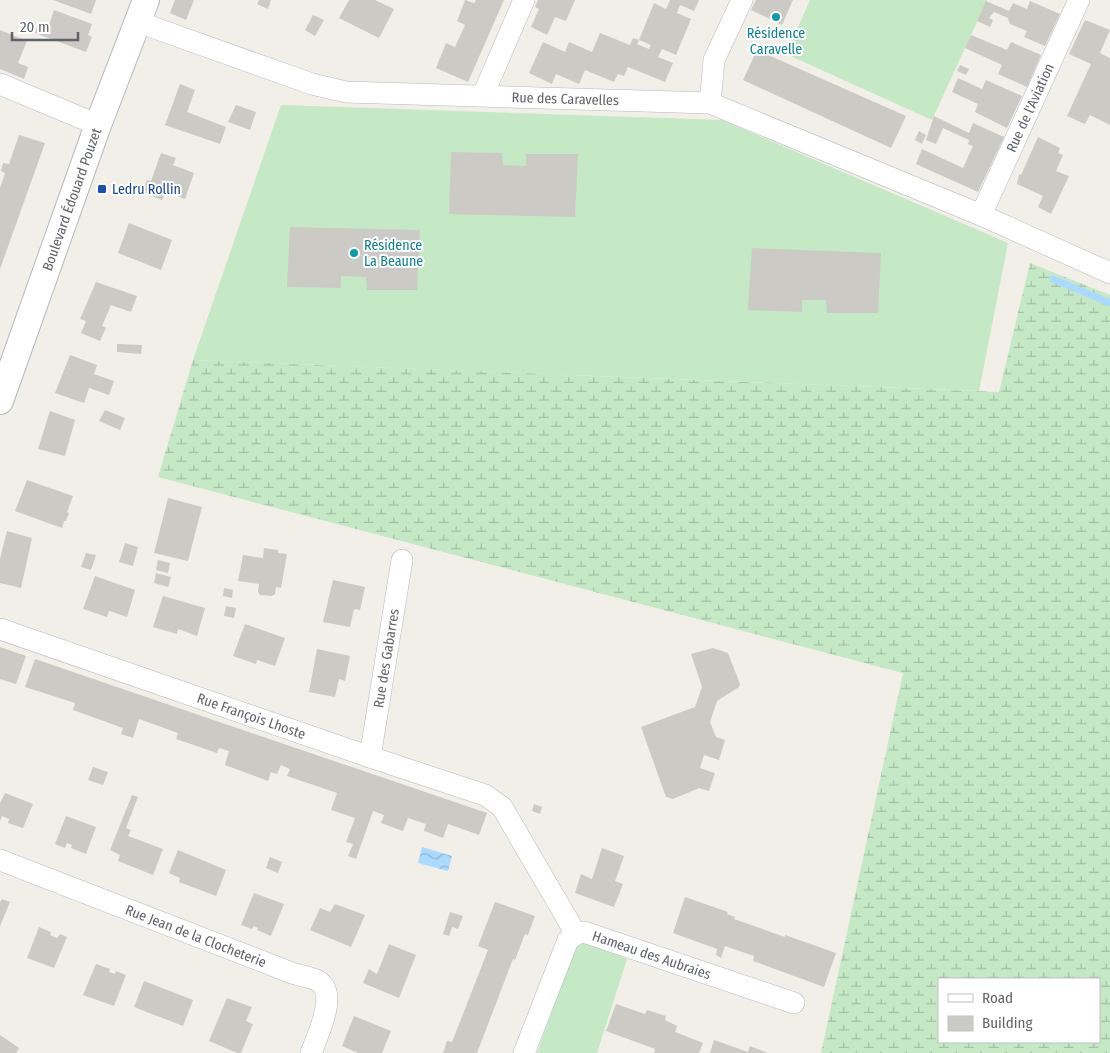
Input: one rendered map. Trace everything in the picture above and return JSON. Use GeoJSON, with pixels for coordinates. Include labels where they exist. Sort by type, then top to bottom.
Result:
{"type":"FeatureCollection","features":[{"type":"Feature","properties":{"kind":"street"},"geometry":{"type":"LineString","coordinates":[[483,95],[524,0]]}},
{"type":"Feature","properties":{"kind":"street"},"geometry":{"type":"LineString","coordinates":[[710,103],[714,60],[742,0]]}},
{"type":"Feature","properties":{"kind":"street","name":"Rue de l'Aviation"},"geometry":{"type":"LineString","coordinates":[[981,215],[1079,0]]}},
{"type":"Feature","properties":{"kind":"street","name":"Rue des Caravelles"},"geometry":{"type":"LineString","coordinates":[[142,11],[304,81],[346,92],[710,103],[981,215],[1110,273]]}},
{"type":"Feature","properties":{"kind":"street","name":"Boulevard Édouard Pouzet"},"geometry":{"type":"LineString","coordinates":[[0,401],[98,125],[142,11]]}},
{"type":"Feature","properties":{"kind":"street"},"geometry":{"type":"LineString","coordinates":[[0,84],[98,125]]}},
{"type":"Feature","properties":{"kind":"street","name":"Rue des Gabarres"},"geometry":{"type":"LineString","coordinates":[[370,757],[402,560]]}},
{"type":"Feature","properties":{"kind":"street","name":"Rue François Lhoste"},"geometry":{"type":"LineString","coordinates":[[0,629],[485,795],[502,807],[576,934]]}},
{"type":"Feature","properties":{"kind":"street","name":"Rue Jean de la Clocheterie"},"geometry":{"type":"LineString","coordinates":[[0,860],[292,973],[319,981],[327,991],[328,1004],[310,1053]]}},
{"type":"Feature","properties":{"kind":"street","name":"Hameau des Aubraies"},"geometry":{"type":"LineString","coordinates":[[524,1053],[565,946],[568,940],[576,934],[584,932],[794,1004]]}},
{"type":"Feature","properties":{"kind":"green space"},"geometry":{"type":"Polygon","coordinates":[[[810,0],[987,0],[932,120],[786,54],[810,0]]]}},
{"type":"Feature","properties":{"kind":"green space"},"geometry":{"type":"Polygon","coordinates":[[[281,105],[722,120],[1008,243],[979,391],[193,360],[281,105]]]}},
{"type":"Feature","properties":{"kind":"green space"},"geometry":{"type":"Polygon","coordinates":[[[1030,263],[1110,295],[1110,1053],[821,1053],[903,673],[158,477],[193,360],[999,392],[1030,263]]]}},
{"type":"Feature","properties":{"kind":"green space"},"geometry":{"type":"Polygon","coordinates":[[[583,943],[588,943],[627,959],[597,1053],[537,1053],[574,950],[583,943]]]}},
{"type":"Feature","properties":{"kind":"water"},"geometry":{"type":"Polygon","coordinates":[[[422,847],[452,856],[448,871],[418,863],[422,847]]]}},
{"type":"Feature","properties":{"kind":"building"},"geometry":{"type":"Polygon","coordinates":[[[53,0],[96,0],[91,14],[53,0]]]}},
{"type":"Feature","properties":{"kind":"building"},"geometry":{"type":"Polygon","coordinates":[[[175,0],[194,0],[186,20],[170,13],[175,0]]]}},
{"type":"Feature","properties":{"kind":"building"},"geometry":{"type":"Polygon","coordinates":[[[259,0],[271,0],[268,9],[257,4],[259,0]]]}},
{"type":"Feature","properties":{"kind":"building"},"geometry":{"type":"Polygon","coordinates":[[[349,0],[375,0],[394,9],[379,38],[339,18],[349,0]]]}},
{"type":"Feature","properties":{"kind":"building"},"geometry":{"type":"Polygon","coordinates":[[[465,0],[474,3],[476,0],[504,0],[468,82],[436,68],[446,43],[455,47],[465,25],[457,21],[465,0]]]}},
{"type":"Feature","properties":{"kind":"building"},"geometry":{"type":"Polygon","coordinates":[[[538,0],[575,0],[566,21],[555,17],[547,35],[531,27],[539,9],[535,7],[538,0]]]}},
{"type":"Feature","properties":{"kind":"building"},"geometry":{"type":"Polygon","coordinates":[[[670,0],[699,0],[694,11],[680,5],[677,13],[691,19],[676,55],[662,49],[658,57],[673,63],[665,82],[628,67],[624,76],[618,74],[614,82],[585,70],[579,84],[556,74],[552,84],[529,73],[543,42],[565,52],[569,42],[592,52],[600,33],[630,45],[633,38],[639,40],[654,3],[666,9],[670,0]],[[639,40],[637,44],[649,49],[651,45],[639,40]]]}},
{"type":"Feature","properties":{"kind":"building","name":"Résidence Caravelle"},"geometry":{"type":"Polygon","coordinates":[[[756,0],[793,0],[782,25],[751,10],[756,0]]]}},
{"type":"Feature","properties":{"kind":"building"},"geometry":{"type":"Polygon","coordinates":[[[986,1],[1009,11],[1013,3],[1027,9],[1030,1],[1060,14],[1045,46],[1024,37],[1027,31],[1010,24],[1008,18],[994,12],[989,18],[993,20],[990,27],[977,21],[986,1]]]}},
{"type":"Feature","properties":{"kind":"building"},"geometry":{"type":"Polygon","coordinates":[[[54,10],[92,24],[88,35],[92,37],[86,52],[35,33],[38,24],[48,28],[54,10]]]}},
{"type":"Feature","properties":{"kind":"building"},"geometry":{"type":"Polygon","coordinates":[[[313,15],[324,20],[315,36],[305,30],[313,15]]]}},
{"type":"Feature","properties":{"kind":"building"},"geometry":{"type":"Polygon","coordinates":[[[1085,20],[1110,30],[1100,53],[1110,58],[1110,125],[1090,115],[1085,124],[1067,116],[1091,64],[1069,54],[1085,20]]]}},
{"type":"Feature","properties":{"kind":"building"},"geometry":{"type":"Polygon","coordinates":[[[0,30],[27,41],[18,63],[28,67],[24,79],[0,69],[0,30]]]}},
{"type":"Feature","properties":{"kind":"building"},"geometry":{"type":"Polygon","coordinates":[[[971,35],[1007,50],[1011,42],[1041,55],[1027,87],[998,74],[1002,65],[965,48],[971,35]]]}},
{"type":"Feature","properties":{"kind":"building"},"geometry":{"type":"Polygon","coordinates":[[[757,50],[906,116],[891,148],[743,80],[757,50]]]}},
{"type":"Feature","properties":{"kind":"building"},"geometry":{"type":"Polygon","coordinates":[[[960,65],[969,69],[966,75],[957,71],[960,65]]]}},
{"type":"Feature","properties":{"kind":"building"},"geometry":{"type":"Polygon","coordinates":[[[958,78],[982,89],[986,80],[1022,96],[1007,128],[975,112],[978,104],[952,92],[958,78]]]}},
{"type":"Feature","properties":{"kind":"building"},"geometry":{"type":"Polygon","coordinates":[[[180,84],[195,90],[187,112],[226,127],[220,144],[165,125],[180,84]]]}},
{"type":"Feature","properties":{"kind":"building"},"geometry":{"type":"Polygon","coordinates":[[[236,105],[256,112],[250,130],[228,122],[236,105]]]}},
{"type":"Feature","properties":{"kind":"building"},"geometry":{"type":"Polygon","coordinates":[[[934,116],[969,133],[973,123],[1004,137],[978,192],[916,164],[922,149],[963,168],[973,146],[968,144],[969,140],[943,128],[936,144],[926,140],[934,116]]]}},
{"type":"Feature","properties":{"kind":"building"},"geometry":{"type":"Polygon","coordinates":[[[919,131],[926,135],[922,144],[915,140],[919,131]]]}},
{"type":"Feature","properties":{"kind":"building"},"geometry":{"type":"Polygon","coordinates":[[[19,135],[45,143],[0,269],[0,188],[5,173],[1,171],[3,163],[9,164],[19,135]]]}},
{"type":"Feature","properties":{"kind":"building"},"geometry":{"type":"Polygon","coordinates":[[[1038,137],[1060,148],[1058,153],[1063,155],[1056,171],[1069,176],[1051,214],[1038,207],[1043,196],[1017,184],[1019,174],[1021,175],[1038,137]]]}},
{"type":"Feature","properties":{"kind":"building"},"geometry":{"type":"Polygon","coordinates":[[[451,152],[502,153],[503,165],[526,166],[526,154],[578,154],[575,217],[449,214],[451,152]]]}},
{"type":"Feature","properties":{"kind":"building"},"geometry":{"type":"Polygon","coordinates":[[[161,153],[176,158],[173,165],[194,173],[185,199],[166,192],[162,200],[142,192],[147,180],[151,181],[161,153]]]}},
{"type":"Feature","properties":{"kind":"building"},"geometry":{"type":"Polygon","coordinates":[[[129,223],[172,240],[161,270],[118,253],[129,223]]]}},
{"type":"Feature","properties":{"kind":"building","name":"Résidence La Beaune"},"geometry":{"type":"Polygon","coordinates":[[[290,227],[420,230],[417,290],[367,290],[366,277],[341,276],[341,288],[287,287],[290,227]]]}},
{"type":"Feature","properties":{"kind":"building"},"geometry":{"type":"Polygon","coordinates":[[[752,248],[881,253],[878,313],[827,313],[826,300],[802,300],[802,312],[748,310],[752,248]]]}},
{"type":"Feature","properties":{"kind":"building"},"geometry":{"type":"Polygon","coordinates":[[[96,282],[137,296],[131,312],[111,305],[102,326],[106,328],[100,341],[81,333],[86,321],[80,319],[96,282]]]}},
{"type":"Feature","properties":{"kind":"building"},"geometry":{"type":"Polygon","coordinates":[[[117,344],[142,345],[141,354],[117,352],[117,344]]]}},
{"type":"Feature","properties":{"kind":"building"},"geometry":{"type":"Polygon","coordinates":[[[70,355],[97,365],[94,374],[114,381],[109,395],[89,388],[84,403],[55,393],[70,355]]]}},
{"type":"Feature","properties":{"kind":"building"},"geometry":{"type":"Polygon","coordinates":[[[105,410],[125,418],[120,430],[99,421],[105,410]]]}},
{"type":"Feature","properties":{"kind":"building"},"geometry":{"type":"Polygon","coordinates":[[[50,411],[75,420],[65,456],[38,449],[50,411]]]}},
{"type":"Feature","properties":{"kind":"building"},"geometry":{"type":"Polygon","coordinates":[[[27,480],[73,496],[67,512],[69,513],[62,528],[15,511],[27,480]]]}},
{"type":"Feature","properties":{"kind":"building"},"geometry":{"type":"Polygon","coordinates":[[[168,498],[202,507],[188,561],[154,553],[168,498]]]}},
{"type":"Feature","properties":{"kind":"building"},"geometry":{"type":"Polygon","coordinates":[[[7,531],[32,538],[21,588],[0,583],[0,559],[7,531]]]}},
{"type":"Feature","properties":{"kind":"building"},"geometry":{"type":"Polygon","coordinates":[[[125,543],[138,547],[133,566],[119,562],[125,543]]]}},
{"type":"Feature","properties":{"kind":"building"},"geometry":{"type":"Polygon","coordinates":[[[264,548],[278,550],[278,553],[287,554],[281,588],[276,587],[275,594],[272,596],[260,595],[258,592],[259,584],[238,581],[243,555],[263,558],[264,548]]]}},
{"type":"Feature","properties":{"kind":"building"},"geometry":{"type":"Polygon","coordinates":[[[86,553],[96,555],[91,570],[81,567],[86,553]]]}},
{"type":"Feature","properties":{"kind":"building"},"geometry":{"type":"Polygon","coordinates":[[[158,560],[170,563],[168,573],[156,570],[158,560]]]}},
{"type":"Feature","properties":{"kind":"building"},"geometry":{"type":"Polygon","coordinates":[[[156,573],[171,577],[168,587],[154,583],[156,573]]]}},
{"type":"Feature","properties":{"kind":"building"},"geometry":{"type":"Polygon","coordinates":[[[95,576],[135,590],[127,617],[109,611],[107,617],[83,609],[95,576]]]}},
{"type":"Feature","properties":{"kind":"building"},"geometry":{"type":"Polygon","coordinates":[[[333,580],[365,587],[360,610],[354,609],[350,627],[323,622],[333,580]]]}},
{"type":"Feature","properties":{"kind":"building"},"geometry":{"type":"Polygon","coordinates":[[[224,588],[233,590],[232,598],[223,596],[224,588]]]}},
{"type":"Feature","properties":{"kind":"building"},"geometry":{"type":"Polygon","coordinates":[[[163,596],[205,608],[197,636],[178,629],[177,634],[153,627],[163,596]]]}},
{"type":"Feature","properties":{"kind":"building"},"geometry":{"type":"Polygon","coordinates":[[[226,606],[236,608],[234,618],[224,616],[226,606]]]}},
{"type":"Feature","properties":{"kind":"building"},"geometry":{"type":"Polygon","coordinates":[[[245,624],[285,638],[275,666],[257,660],[256,664],[233,656],[245,624]]]}},
{"type":"Feature","properties":{"kind":"building"},"geometry":{"type":"Polygon","coordinates":[[[0,647],[26,656],[16,684],[0,679],[0,647]]]}},
{"type":"Feature","properties":{"kind":"building"},"geometry":{"type":"Polygon","coordinates":[[[713,648],[728,653],[740,684],[739,687],[717,701],[710,722],[716,737],[725,740],[719,760],[704,755],[700,768],[715,773],[709,791],[699,788],[673,799],[666,797],[641,727],[695,707],[702,687],[691,654],[713,648]]]}},
{"type":"Feature","properties":{"kind":"building"},"geometry":{"type":"Polygon","coordinates":[[[317,649],[350,656],[345,681],[339,679],[335,697],[309,692],[317,649]]]}},
{"type":"Feature","properties":{"kind":"building"},"geometry":{"type":"Polygon","coordinates":[[[35,659],[487,813],[479,835],[448,824],[443,838],[424,831],[426,824],[408,818],[403,831],[381,823],[384,815],[373,811],[356,859],[348,856],[353,844],[346,842],[355,818],[331,810],[337,793],[287,776],[290,769],[281,765],[277,774],[271,772],[268,781],[225,765],[229,751],[219,748],[217,753],[176,739],[178,733],[139,719],[133,738],[121,734],[123,728],[73,710],[75,703],[25,687],[35,659]]]}},
{"type":"Feature","properties":{"kind":"building"},"geometry":{"type":"Polygon","coordinates":[[[93,767],[108,772],[103,785],[88,780],[93,767]]]}},
{"type":"Feature","properties":{"kind":"building"},"geometry":{"type":"Polygon","coordinates":[[[5,793],[33,804],[23,828],[8,823],[9,819],[2,816],[0,821],[0,803],[5,793]]]}},
{"type":"Feature","properties":{"kind":"building"},"geometry":{"type":"Polygon","coordinates":[[[132,795],[138,797],[126,828],[131,830],[128,836],[163,849],[153,875],[118,861],[120,855],[110,850],[132,795]]]}},
{"type":"Feature","properties":{"kind":"building"},"geometry":{"type":"Polygon","coordinates":[[[534,804],[542,807],[540,814],[532,811],[534,804]]]}},
{"type":"Feature","properties":{"kind":"building"},"geometry":{"type":"Polygon","coordinates":[[[66,816],[96,827],[86,854],[71,848],[72,845],[67,843],[65,848],[55,844],[66,816]]]}},
{"type":"Feature","properties":{"kind":"building"},"geometry":{"type":"Polygon","coordinates":[[[602,848],[624,856],[615,881],[623,884],[614,907],[575,893],[581,874],[592,879],[602,848]]]}},
{"type":"Feature","properties":{"kind":"building"},"geometry":{"type":"Polygon","coordinates":[[[178,850],[226,870],[216,896],[179,882],[180,878],[169,873],[178,850]]]}},
{"type":"Feature","properties":{"kind":"building"},"geometry":{"type":"Polygon","coordinates":[[[270,857],[282,862],[278,873],[266,868],[270,857]]]}},
{"type":"Feature","properties":{"kind":"building"},"geometry":{"type":"Polygon","coordinates":[[[254,893],[284,904],[271,936],[257,930],[258,928],[254,926],[252,929],[241,925],[254,893]]]}},
{"type":"Feature","properties":{"kind":"building"},"geometry":{"type":"Polygon","coordinates":[[[685,897],[728,912],[727,914],[735,917],[734,919],[836,953],[824,987],[753,961],[754,956],[725,946],[721,958],[716,955],[717,949],[673,933],[685,897]]]}},
{"type":"Feature","properties":{"kind":"building"},"geometry":{"type":"Polygon","coordinates":[[[2,899],[10,902],[0,926],[0,902],[2,899]]]}},
{"type":"Feature","properties":{"kind":"building"},"geometry":{"type":"Polygon","coordinates":[[[495,902],[535,916],[528,935],[525,934],[515,960],[513,959],[477,1053],[443,1053],[447,1041],[452,1042],[488,950],[478,946],[495,902]]]}},
{"type":"Feature","properties":{"kind":"building"},"geometry":{"type":"Polygon","coordinates":[[[335,904],[365,915],[351,947],[310,930],[320,908],[330,912],[335,904]]]}},
{"type":"Feature","properties":{"kind":"building"},"geometry":{"type":"Polygon","coordinates":[[[450,912],[463,916],[458,929],[452,927],[449,936],[443,934],[450,912]]]}},
{"type":"Feature","properties":{"kind":"building"},"geometry":{"type":"Polygon","coordinates":[[[39,927],[51,932],[50,935],[57,938],[60,934],[67,937],[54,968],[27,958],[39,927]]]}},
{"type":"Feature","properties":{"kind":"building"},"geometry":{"type":"Polygon","coordinates":[[[389,944],[416,955],[399,998],[363,983],[369,969],[377,974],[389,944]]]}},
{"type":"Feature","properties":{"kind":"building"},"geometry":{"type":"Polygon","coordinates":[[[96,964],[110,969],[109,972],[115,974],[116,971],[126,975],[114,1006],[83,995],[96,964]]]}},
{"type":"Feature","properties":{"kind":"building"},"geometry":{"type":"Polygon","coordinates":[[[144,981],[193,1000],[183,1026],[134,1007],[144,981]]]}},
{"type":"Feature","properties":{"kind":"building"},"geometry":{"type":"Polygon","coordinates":[[[227,998],[252,1007],[246,1021],[253,1024],[241,1053],[209,1041],[227,998]]]}},
{"type":"Feature","properties":{"kind":"building"},"geometry":{"type":"Polygon","coordinates":[[[616,1004],[645,1014],[647,1010],[666,1016],[665,1020],[677,1026],[675,1032],[703,1043],[699,1053],[654,1053],[655,1049],[606,1031],[616,1004]]]}},
{"type":"Feature","properties":{"kind":"building"},"geometry":{"type":"Polygon","coordinates":[[[354,1016],[391,1031],[382,1053],[358,1053],[342,1046],[354,1016]]]}},
{"type":"Feature","properties":{"kind":"building"},"geometry":{"type":"Polygon","coordinates":[[[0,1035],[19,1048],[16,1053],[0,1053],[0,1035]]]}},
{"type":"Feature","properties":{"kind":"building"},"geometry":{"type":"Polygon","coordinates":[[[714,1040],[748,1052],[750,1046],[768,1053],[710,1053],[714,1040]]]}},
{"type":"Feature","properties":{"kind":"waterway"},"geometry":{"type":"LineString","coordinates":[[1053,279],[1110,303]]}},
{"type":"Feature","properties":{"kind":"place","name":"Résidence Caravelle"},"geometry":{"type":"Point","coordinates":[776,17]}},
{"type":"Feature","properties":{"kind":"place","name":"Ledru Rollin"},"geometry":{"type":"Point","coordinates":[102,189]}},
{"type":"Feature","properties":{"kind":"place","name":"Résidence La Beaune"},"geometry":{"type":"Point","coordinates":[354,253]}}]}
